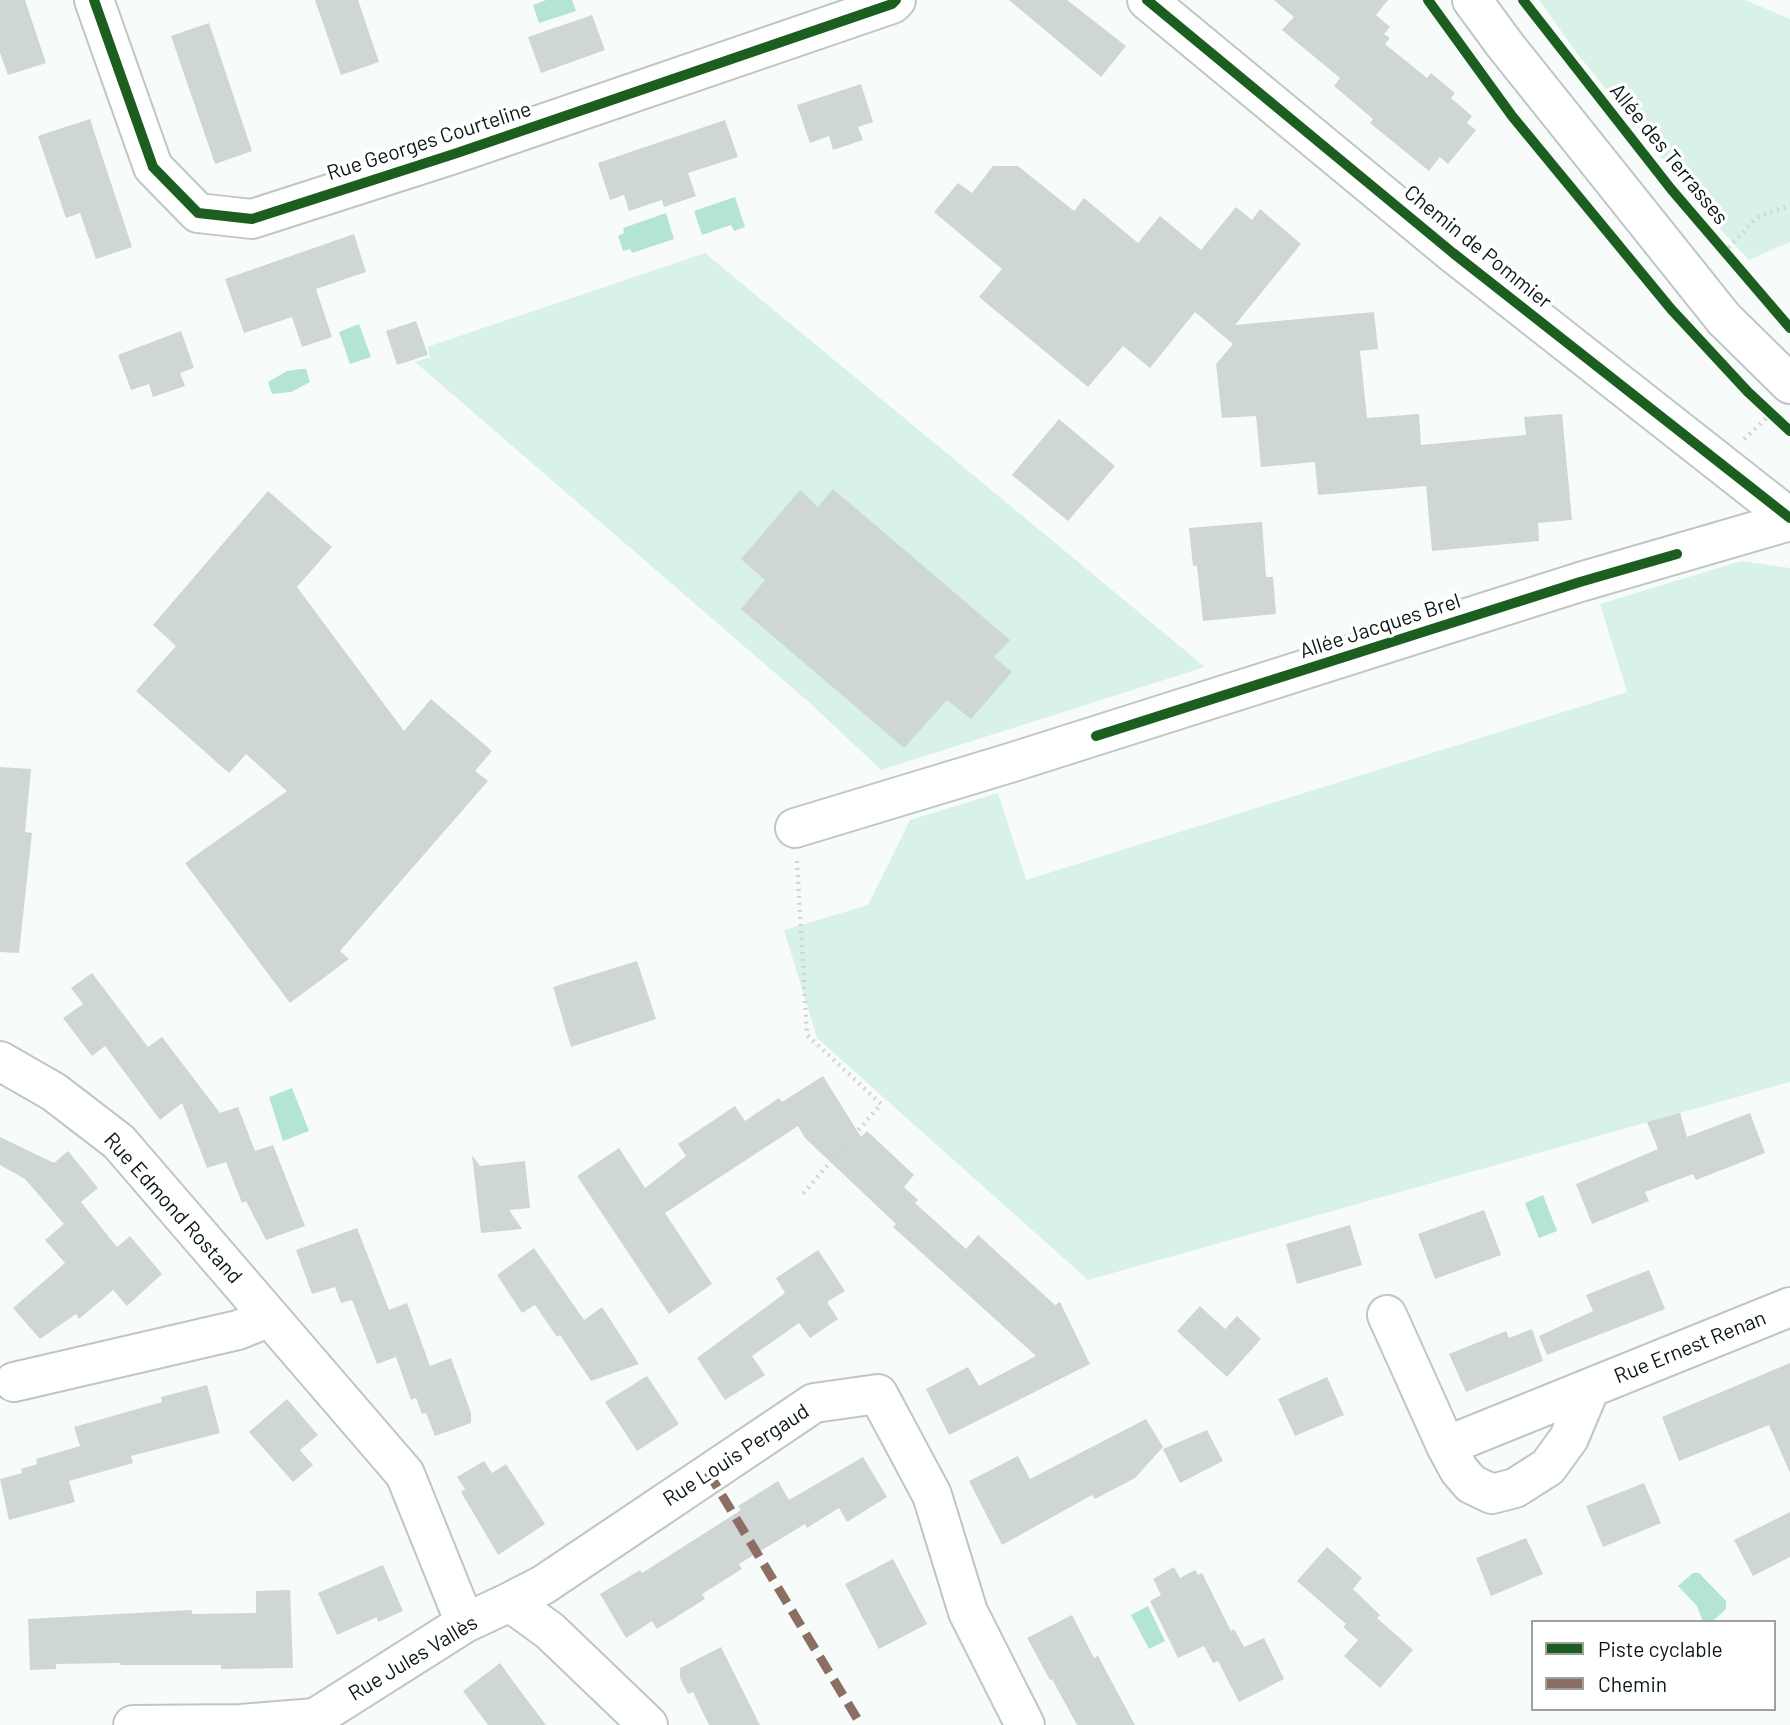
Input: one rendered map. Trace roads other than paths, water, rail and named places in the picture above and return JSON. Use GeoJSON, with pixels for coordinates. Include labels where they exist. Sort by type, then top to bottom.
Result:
{"type":"FeatureCollection","features":[{"type":"Feature","properties":{"kind":"street","name":"Rue Georges Courteline"},"geometry":{"type":"LineString","coordinates":[[94,0],[153,167],[198,213],[252,219],[483,144],[892,4],[896,0]]}},
{"type":"Feature","properties":{"kind":"street","name":"Chemin de Pommier"},"geometry":{"type":"LineString","coordinates":[[1147,0],[1453,253],[1790,520]]}},
{"type":"Feature","properties":{"kind":"street"},"geometry":{"type":"LineString","coordinates":[[1472,0],[1504,45],[1724,319],[1777,395]]}},
{"type":"Feature","properties":{"kind":"street","name":"Allée Jacques Brel"},"geometry":{"type":"LineString","coordinates":[[795,828],[1025,759],[1580,582],[1790,520]]}},
{"type":"Feature","properties":{"kind":"street","name":"Rue Edmond Rostand"},"geometry":{"type":"LineString","coordinates":[[0,1061],[54,1092],[119,1142],[405,1474],[465,1623]]}},
{"type":"Feature","properties":{"kind":"street","name":"Rue Ernest Renan"},"geometry":{"type":"LineString","coordinates":[[1446,1446],[1790,1307]]}},
{"type":"Feature","properties":{"kind":"street","name":"Rue Ernest Renan"},"geometry":{"type":"LineString","coordinates":[[1387,1315],[1460,1471],[1471,1485],[1492,1494],[1515,1488],[1548,1467],[1569,1438],[1590,1388]]}},
{"type":"Feature","properties":{"kind":"street"},"geometry":{"type":"LineString","coordinates":[[14,1382],[238,1330],[270,1317]]}},
{"type":"Feature","properties":{"kind":"street","name":"Rue Louis Pergaud"},"geometry":{"type":"LineString","coordinates":[[510,1602],[543,1585],[814,1403],[878,1394],[932,1495],[968,1612],[1025,1725]]}},
{"type":"Feature","properties":{"kind":"street"},"geometry":{"type":"LineString","coordinates":[[510,1602],[550,1631],[648,1725]]}},
{"type":"Feature","properties":{"kind":"street","name":"Rue Jules Vallès"},"geometry":{"type":"LineString","coordinates":[[133,1725],[241,1724],[315,1718],[465,1623],[510,1602]]}}]}
